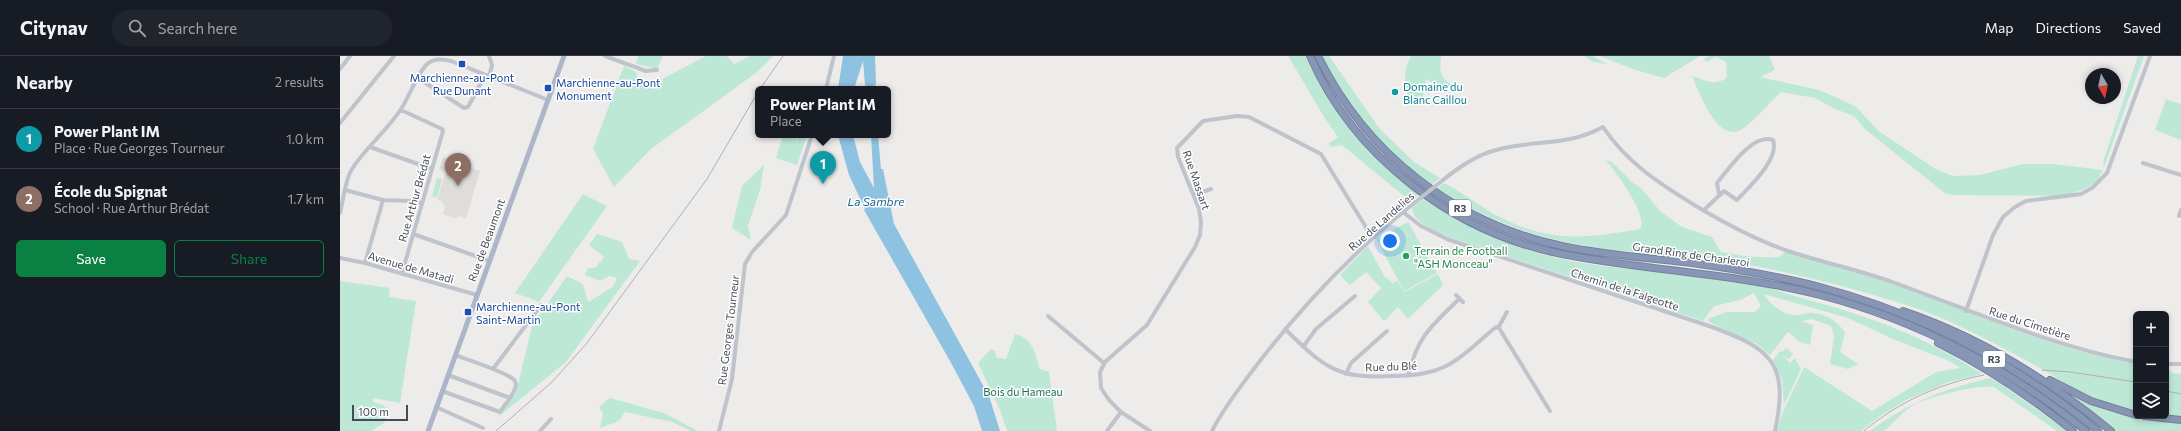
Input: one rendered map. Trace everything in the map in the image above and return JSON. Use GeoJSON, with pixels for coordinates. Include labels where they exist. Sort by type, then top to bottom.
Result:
{"type":"FeatureCollection","features":[{"type":"Feature","properties":{"kind":"highway","name":"Grand Ring de Charleroi"},"geometry":{"type":"LineString","coordinates":[[1310,56],[1328,90],[1346,117],[1386,163],[1409,183],[1438,203],[1467,220],[1498,235],[1561,254],[1728,276],[1790,288],[1848,303],[1904,323],[1986,363],[2048,402],[2086,431]]}},
{"type":"Feature","properties":{"kind":"highway","name":"Grand Ring de Charleroi"},"geometry":{"type":"LineString","coordinates":[[1318,56],[1334,86],[1353,114],[1392,157],[1415,178],[1442,197],[1501,228],[1563,246],[1728,269],[1784,279],[1820,287],[1880,306],[1935,329],[1990,356],[2052,395],[2098,431]]}},
{"type":"Feature","properties":{"kind":"highway"},"geometry":{"type":"LineString","coordinates":[[1880,306],[1900,310],[1935,322],[1987,346],[2091,402],[2133,414]]}},
{"type":"Feature","properties":{"kind":"highway"},"geometry":{"type":"LineString","coordinates":[[1904,323],[1912,331],[1956,352],[1998,377],[2073,431]]}},
{"type":"Feature","properties":{"kind":"highway"},"geometry":{"type":"LineString","coordinates":[[2024,366],[2073,400],[2111,431]]}},
{"type":"Feature","properties":{"kind":"highway"},"geometry":{"type":"LineString","coordinates":[[2169,419],[2181,420]]}},
{"type":"Feature","properties":{"kind":"main road","name":"Rue de Beaumont"},"geometry":{"type":"LineString","coordinates":[[428,431],[564,56]]}},
{"type":"Feature","properties":{"kind":"street"},"geometry":{"type":"LineString","coordinates":[[340,69],[350,56]]}},
{"type":"Feature","properties":{"kind":"street"},"geometry":{"type":"LineString","coordinates":[[340,123],[394,56]]}},
{"type":"Feature","properties":{"kind":"street"},"geometry":{"type":"LineString","coordinates":[[451,61],[453,56]]}},
{"type":"Feature","properties":{"kind":"street"},"geometry":{"type":"LineString","coordinates":[[418,78],[464,108],[468,107],[487,76],[492,64],[489,56]]}},
{"type":"Feature","properties":{"kind":"street"},"geometry":{"type":"LineString","coordinates":[[605,56],[646,71],[657,70]]}},
{"type":"Feature","properties":{"kind":"street"},"geometry":{"type":"LineString","coordinates":[[827,86],[834,56]]}},
{"type":"Feature","properties":{"kind":"street"},"geometry":{"type":"LineString","coordinates":[[1966,311],[1993,235],[2003,217],[2015,207],[2026,201],[2042,198],[2068,197],[2081,194],[2092,188],[2107,173],[2150,56]]}},
{"type":"Feature","properties":{"kind":"street"},"geometry":{"type":"LineString","coordinates":[[342,191],[352,170],[401,110],[418,78],[427,65],[431,62],[440,59],[451,61],[548,100]]}},
{"type":"Feature","properties":{"kind":"street","name":"Rue Arthur Brédat"},"geometry":{"type":"LineString","coordinates":[[401,110],[442,129],[402,273]]}},
{"type":"Feature","properties":{"kind":"street","name":"Rue Massart"},"geometry":{"type":"LineString","coordinates":[[1104,363],[1124,343],[1147,326],[1195,247],[1200,235],[1201,222],[1199,209],[1178,157],[1177,148],[1203,121],[1237,116],[1249,117],[1318,152],[1372,237]]}},
{"type":"Feature","properties":{"kind":"street","name":"Rue de Landelies"},"geometry":{"type":"LineString","coordinates":[[1212,431],[1224,408],[1285,329],[1372,237],[1443,180],[1472,159],[1489,152],[1511,147],[1568,141],[1587,135],[1603,127],[1621,151],[1636,166],[1658,182],[1704,210]]}},
{"type":"Feature","properties":{"kind":"street","name":"Rue Georges Tourneur"},"geometry":{"type":"LineString","coordinates":[[719,431],[732,379],[745,264],[752,252],[786,215],[811,138]]}},
{"type":"Feature","properties":{"kind":"street"},"geometry":{"type":"LineString","coordinates":[[1704,210],[1719,194],[1724,191],[1737,200],[1770,162],[1774,147],[1773,140],[1767,138],[1761,139],[1749,146],[1716,184],[1719,194]]}},
{"type":"Feature","properties":{"kind":"street"},"geometry":{"type":"LineString","coordinates":[[370,147],[432,169]]}},
{"type":"Feature","properties":{"kind":"street"},"geometry":{"type":"LineString","coordinates":[[2144,163],[2181,175]]}},
{"type":"Feature","properties":{"kind":"street"},"geometry":{"type":"LineString","coordinates":[[1194,195],[1211,189]]}},
{"type":"Feature","properties":{"kind":"street"},"geometry":{"type":"LineString","coordinates":[[342,191],[383,200],[412,201],[422,203]]}},
{"type":"Feature","properties":{"kind":"street"},"geometry":{"type":"LineString","coordinates":[[340,213],[345,197],[342,191]]}},
{"type":"Feature","properties":{"kind":"street"},"geometry":{"type":"LineString","coordinates":[[365,263],[383,200]]}},
{"type":"Feature","properties":{"kind":"street","name":"Rue du Cimetière"},"geometry":{"type":"LineString","coordinates":[[1704,210],[1741,231],[1774,246],[1922,293],[1966,311],[2039,337],[2133,361]]}},
{"type":"Feature","properties":{"kind":"street"},"geometry":{"type":"LineString","coordinates":[[2179,216],[2181,210]]}},
{"type":"Feature","properties":{"kind":"street","name":"Chemin de la Falgeotte"},"geometry":{"type":"LineString","coordinates":[[1403,212],[1421,226],[1447,239],[1712,327],[1755,344],[1769,360],[1779,379],[1781,390],[1781,409],[1775,431]]}},
{"type":"Feature","properties":{"kind":"street"},"geometry":{"type":"LineString","coordinates":[[413,234],[490,261]]}},
{"type":"Feature","properties":{"kind":"street","name":"Avenue de Matadi"},"geometry":{"type":"LineString","coordinates":[[340,258],[365,263],[477,295]]}},
{"type":"Feature","properties":{"kind":"street"},"geometry":{"type":"LineString","coordinates":[[1456,295],[1463,302]]}},
{"type":"Feature","properties":{"kind":"street"},"geometry":{"type":"LineString","coordinates":[[1303,347],[1316,329],[1356,296]]}},
{"type":"Feature","properties":{"kind":"street"},"geometry":{"type":"LineString","coordinates":[[1408,376],[1413,357],[1422,337],[1459,299]]}},
{"type":"Feature","properties":{"kind":"street"},"geometry":{"type":"LineString","coordinates":[[493,369],[541,305]]}},
{"type":"Feature","properties":{"kind":"street","name":"Rue du Blé"},"geometry":{"type":"LineString","coordinates":[[1285,329],[1303,347],[1328,366],[1346,374],[1371,377],[1408,376],[1424,374],[1449,365],[1496,327],[1498,328],[1507,312]]}},
{"type":"Feature","properties":{"kind":"street"},"geometry":{"type":"LineString","coordinates":[[1048,316],[1104,363],[1100,372],[1101,388],[1109,400],[1121,412],[1150,431]]}},
{"type":"Feature","properties":{"kind":"street"},"geometry":{"type":"LineString","coordinates":[[1498,328],[1550,411]]}},
{"type":"Feature","properties":{"kind":"street"},"geometry":{"type":"LineString","coordinates":[[1346,374],[1351,363],[1387,331]]}},
{"type":"Feature","properties":{"kind":"street"},"geometry":{"type":"LineString","coordinates":[[442,391],[500,412],[515,390],[516,383],[514,379],[493,369],[455,355]]}},
{"type":"Feature","properties":{"kind":"street"},"geometry":{"type":"LineString","coordinates":[[2169,364],[2181,364]]}},
{"type":"Feature","properties":{"kind":"street"},"geometry":{"type":"LineString","coordinates":[[448,375],[510,398]]}},
{"type":"Feature","properties":{"kind":"street"},"geometry":{"type":"LineString","coordinates":[[436,407],[483,428]]}},
{"type":"Feature","properties":{"kind":"street"},"geometry":{"type":"LineString","coordinates":[[1107,431],[1121,412]]}},
{"type":"Feature","properties":{"kind":"street"},"geometry":{"type":"LineString","coordinates":[[540,431],[551,419]]}},
{"type":"Feature","properties":{"kind":"shaded area"},"geometry":{"type":"Polygon","coordinates":[[[443,157],[480,171],[466,218],[458,216],[456,219],[443,214],[445,207],[442,201],[437,200],[446,172],[439,169],[443,157]]]}},
{"type":"Feature","properties":{"kind":"green space"},"geometry":{"type":"Polygon","coordinates":[[[638,56],[663,56],[657,69],[636,64],[638,56]]]}},
{"type":"Feature","properties":{"kind":"green space"},"geometry":{"type":"Polygon","coordinates":[[[706,56],[727,56],[734,64],[750,56],[773,56],[756,73],[651,149],[614,187],[593,149],[624,66],[636,72],[638,82],[645,88],[706,56]]]}},
{"type":"Feature","properties":{"kind":"green space"},"geometry":{"type":"Polygon","coordinates":[[[1288,56],[1305,56],[1327,96],[1340,115],[1384,165],[1419,195],[1411,202],[1342,145],[1330,147],[1329,143],[1338,137],[1324,117],[1288,56]]]}},
{"type":"Feature","properties":{"kind":"green space"},"geometry":{"type":"Polygon","coordinates":[[[1322,56],[1329,56],[1379,128],[1414,162],[1440,178],[1431,185],[1414,172],[1383,143],[1355,110],[1343,93],[1322,56]]]}},
{"type":"Feature","properties":{"kind":"green space"},"geometry":{"type":"Polygon","coordinates":[[[1411,56],[1441,56],[1440,67],[1442,74],[1454,87],[1443,89],[1426,79],[1423,97],[1412,106],[1407,94],[1405,81],[1406,68],[1411,56]]]}},
{"type":"Feature","properties":{"kind":"green space"},"geometry":{"type":"Polygon","coordinates":[[[1584,56],[1592,56],[1607,64],[1593,62],[1584,56]]]}},
{"type":"Feature","properties":{"kind":"green space"},"geometry":{"type":"Polygon","coordinates":[[[1600,56],[1700,56],[1664,78],[1635,70],[1600,56]]]}},
{"type":"Feature","properties":{"kind":"green space"},"geometry":{"type":"Polygon","coordinates":[[[1709,56],[1769,56],[1775,70],[1760,77],[1819,90],[1855,106],[1880,132],[1937,170],[1953,176],[1980,175],[2023,164],[2053,164],[2103,170],[2098,179],[2089,187],[2066,196],[1946,194],[1865,129],[1854,116],[1835,109],[1815,98],[1781,92],[1741,130],[1732,132],[1724,129],[1710,114],[1692,76],[1710,82],[1719,82],[1727,77],[1726,62],[1716,57],[1706,62],[1704,59],[1709,56]]]}},
{"type":"Feature","properties":{"kind":"green space"},"geometry":{"type":"Polygon","coordinates":[[[2138,56],[2144,56],[2103,170],[2104,159],[2138,56]]]}},
{"type":"Feature","properties":{"kind":"green space"},"geometry":{"type":"Polygon","coordinates":[[[2166,99],[2181,104],[2181,140],[2155,130],[2166,99]]]}},
{"type":"Feature","properties":{"kind":"green space"},"geometry":{"type":"Polygon","coordinates":[[[782,138],[796,138],[797,141],[798,138],[806,138],[797,165],[776,158],[782,138]]]}},
{"type":"Feature","properties":{"kind":"green space"},"geometry":{"type":"Polygon","coordinates":[[[1606,160],[1612,162],[1633,183],[1641,188],[1661,212],[1682,227],[1712,237],[1721,252],[1735,255],[1779,257],[1785,252],[1902,287],[2053,343],[2133,363],[2133,410],[2103,403],[2078,391],[2038,367],[1972,332],[1921,310],[1903,304],[1819,280],[1755,266],[1733,262],[1618,251],[1564,242],[1513,227],[1488,217],[1437,189],[1444,183],[1494,214],[1531,230],[1549,234],[1583,236],[1640,229],[1640,214],[1636,204],[1606,160]]]}},
{"type":"Feature","properties":{"kind":"green space"},"geometry":{"type":"Polygon","coordinates":[[[764,165],[760,190],[748,226],[751,240],[732,228],[742,186],[764,165]]]}},
{"type":"Feature","properties":{"kind":"green space"},"geometry":{"type":"Polygon","coordinates":[[[437,178],[442,179],[437,198],[432,196],[437,178]]]}},
{"type":"Feature","properties":{"kind":"green space"},"geometry":{"type":"Polygon","coordinates":[[[583,194],[607,206],[539,302],[515,293],[583,194]]]}},
{"type":"Feature","properties":{"kind":"green space"},"geometry":{"type":"Polygon","coordinates":[[[1423,199],[1451,216],[1495,238],[1541,254],[1595,265],[1707,277],[1762,286],[1850,312],[1895,328],[1917,338],[1982,374],[1949,382],[1908,399],[1880,416],[1861,431],[1777,431],[1782,414],[1804,367],[1872,411],[1936,372],[1961,368],[1949,361],[1893,339],[1848,318],[1764,294],[1773,305],[1789,314],[1795,315],[1817,313],[1827,316],[1839,325],[1845,333],[1840,352],[1858,364],[1848,369],[1830,364],[1834,336],[1831,326],[1812,319],[1801,321],[1813,325],[1810,345],[1800,342],[1788,332],[1770,355],[1757,344],[1709,322],[1708,319],[1726,312],[1755,312],[1761,306],[1754,293],[1740,300],[1714,306],[1703,321],[1440,234],[1423,224],[1415,217],[1413,213],[1412,208],[1423,199]]]}},
{"type":"Feature","properties":{"kind":"green space","name":"Terrain de Football \"ASH Monceau\""},"geometry":{"type":"Polygon","coordinates":[[[1408,222],[1437,273],[1404,291],[1376,239],[1408,222]]]}},
{"type":"Feature","properties":{"kind":"green space"},"geometry":{"type":"Polygon","coordinates":[[[597,234],[622,242],[629,259],[640,261],[566,362],[497,418],[516,393],[532,326],[567,276],[583,284],[588,302],[613,287],[617,278],[609,276],[600,281],[585,275],[588,268],[595,268],[604,257],[589,245],[597,234]]]}},
{"type":"Feature","properties":{"kind":"green space"},"geometry":{"type":"Polygon","coordinates":[[[1368,246],[1384,276],[1393,283],[1397,280],[1404,292],[1438,274],[1443,285],[1408,319],[1398,307],[1386,320],[1383,320],[1368,302],[1381,288],[1366,272],[1350,285],[1340,275],[1368,246]]]}},
{"type":"Feature","properties":{"kind":"green space"},"geometry":{"type":"Polygon","coordinates":[[[340,281],[390,288],[389,297],[416,301],[400,403],[373,398],[373,402],[383,405],[388,411],[384,423],[371,431],[340,431],[340,281]]]}},
{"type":"Feature","properties":{"kind":"green space","name":"Bois du Hameau"},"geometry":{"type":"Polygon","coordinates":[[[1015,334],[1026,339],[1030,343],[1040,369],[1049,372],[1057,431],[1007,431],[1000,410],[978,363],[991,349],[995,351],[997,358],[1006,359],[1015,334]]]}},
{"type":"Feature","properties":{"kind":"green space"},"geometry":{"type":"Polygon","coordinates":[[[1786,348],[1793,354],[1789,359],[1782,355],[1790,363],[1795,358],[1801,369],[1784,405],[1782,380],[1773,360],[1779,352],[1786,348]]]}},
{"type":"Feature","properties":{"kind":"green space"},"geometry":{"type":"Polygon","coordinates":[[[2169,370],[2172,373],[2181,374],[2181,417],[2169,416],[2169,370]]]}},
{"type":"Feature","properties":{"kind":"green space"},"geometry":{"type":"Polygon","coordinates":[[[1989,378],[2001,384],[2067,431],[2057,431],[1994,387],[1977,387],[1922,401],[1907,410],[1884,431],[1870,431],[1898,412],[1926,398],[1956,387],[1989,378]]]}},
{"type":"Feature","properties":{"kind":"green space"},"geometry":{"type":"Polygon","coordinates":[[[2072,396],[2099,407],[2133,415],[2133,419],[2153,419],[2181,422],[2181,431],[2116,431],[2072,396]]]}},
{"type":"Feature","properties":{"kind":"green space"},"geometry":{"type":"Polygon","coordinates":[[[610,398],[664,413],[698,431],[691,431],[672,422],[625,412],[619,421],[600,428],[603,414],[599,407],[610,398]]]}},
{"type":"Feature","properties":{"kind":"water"},"geometry":{"type":"Polygon","coordinates":[[[843,56],[875,56],[875,86],[865,85],[863,61],[855,86],[838,86],[843,56]]]}},
{"type":"Feature","properties":{"kind":"water","name":"La Sambre"},"geometry":{"type":"Polygon","coordinates":[[[839,138],[854,138],[860,162],[874,188],[871,138],[878,138],[881,169],[883,169],[894,224],[989,396],[1000,431],[982,431],[974,406],[864,210],[865,209],[849,175],[839,138]]]}},
{"type":"Feature","properties":{"kind":"tram line"},"geometry":{"type":"LineString","coordinates":[[2042,370],[2070,372],[2133,382]]}},
{"type":"Feature","properties":{"kind":"tram line"},"geometry":{"type":"LineString","coordinates":[[1864,431],[1891,411],[1921,395],[1952,383],[1984,375]]}},
{"type":"Feature","properties":{"kind":"tram line"},"geometry":{"type":"LineString","coordinates":[[2169,392],[2181,394]]}},
{"type":"Feature","properties":{"kind":"railway"},"geometry":{"type":"LineString","coordinates":[[762,86],[783,56]]}},
{"type":"Feature","properties":{"kind":"railway"},"geometry":{"type":"LineString","coordinates":[[496,431],[552,382],[587,343],[707,179],[755,97]]}},
{"type":"Feature","properties":{"kind":"place","name":"Marchienne-au-Pont Rue Dunant"},"geometry":{"type":"Point","coordinates":[462,64]}},
{"type":"Feature","properties":{"kind":"place","name":"Marchienne-au-Pont Monument"},"geometry":{"type":"Point","coordinates":[548,88]}},
{"type":"Feature","properties":{"kind":"place","name":"Domaine du Blanc Caillou"},"geometry":{"type":"Point","coordinates":[1395,92]}},
{"type":"Feature","properties":{"kind":"place","name":"Power Plant IM"},"geometry":{"type":"Point","coordinates":[823,184]}},
{"type":"Feature","properties":{"kind":"place","name":"École du Spignat"},"geometry":{"type":"Point","coordinates":[458,186]}},
{"type":"Feature","properties":{"kind":"place","name":"Terrain de Football \"ASH Monceau\""},"geometry":{"type":"Point","coordinates":[1406,256]}},
{"type":"Feature","properties":{"kind":"place","name":"Marchienne-au-Pont Saint-Martin"},"geometry":{"type":"Point","coordinates":[468,312]}}]}
